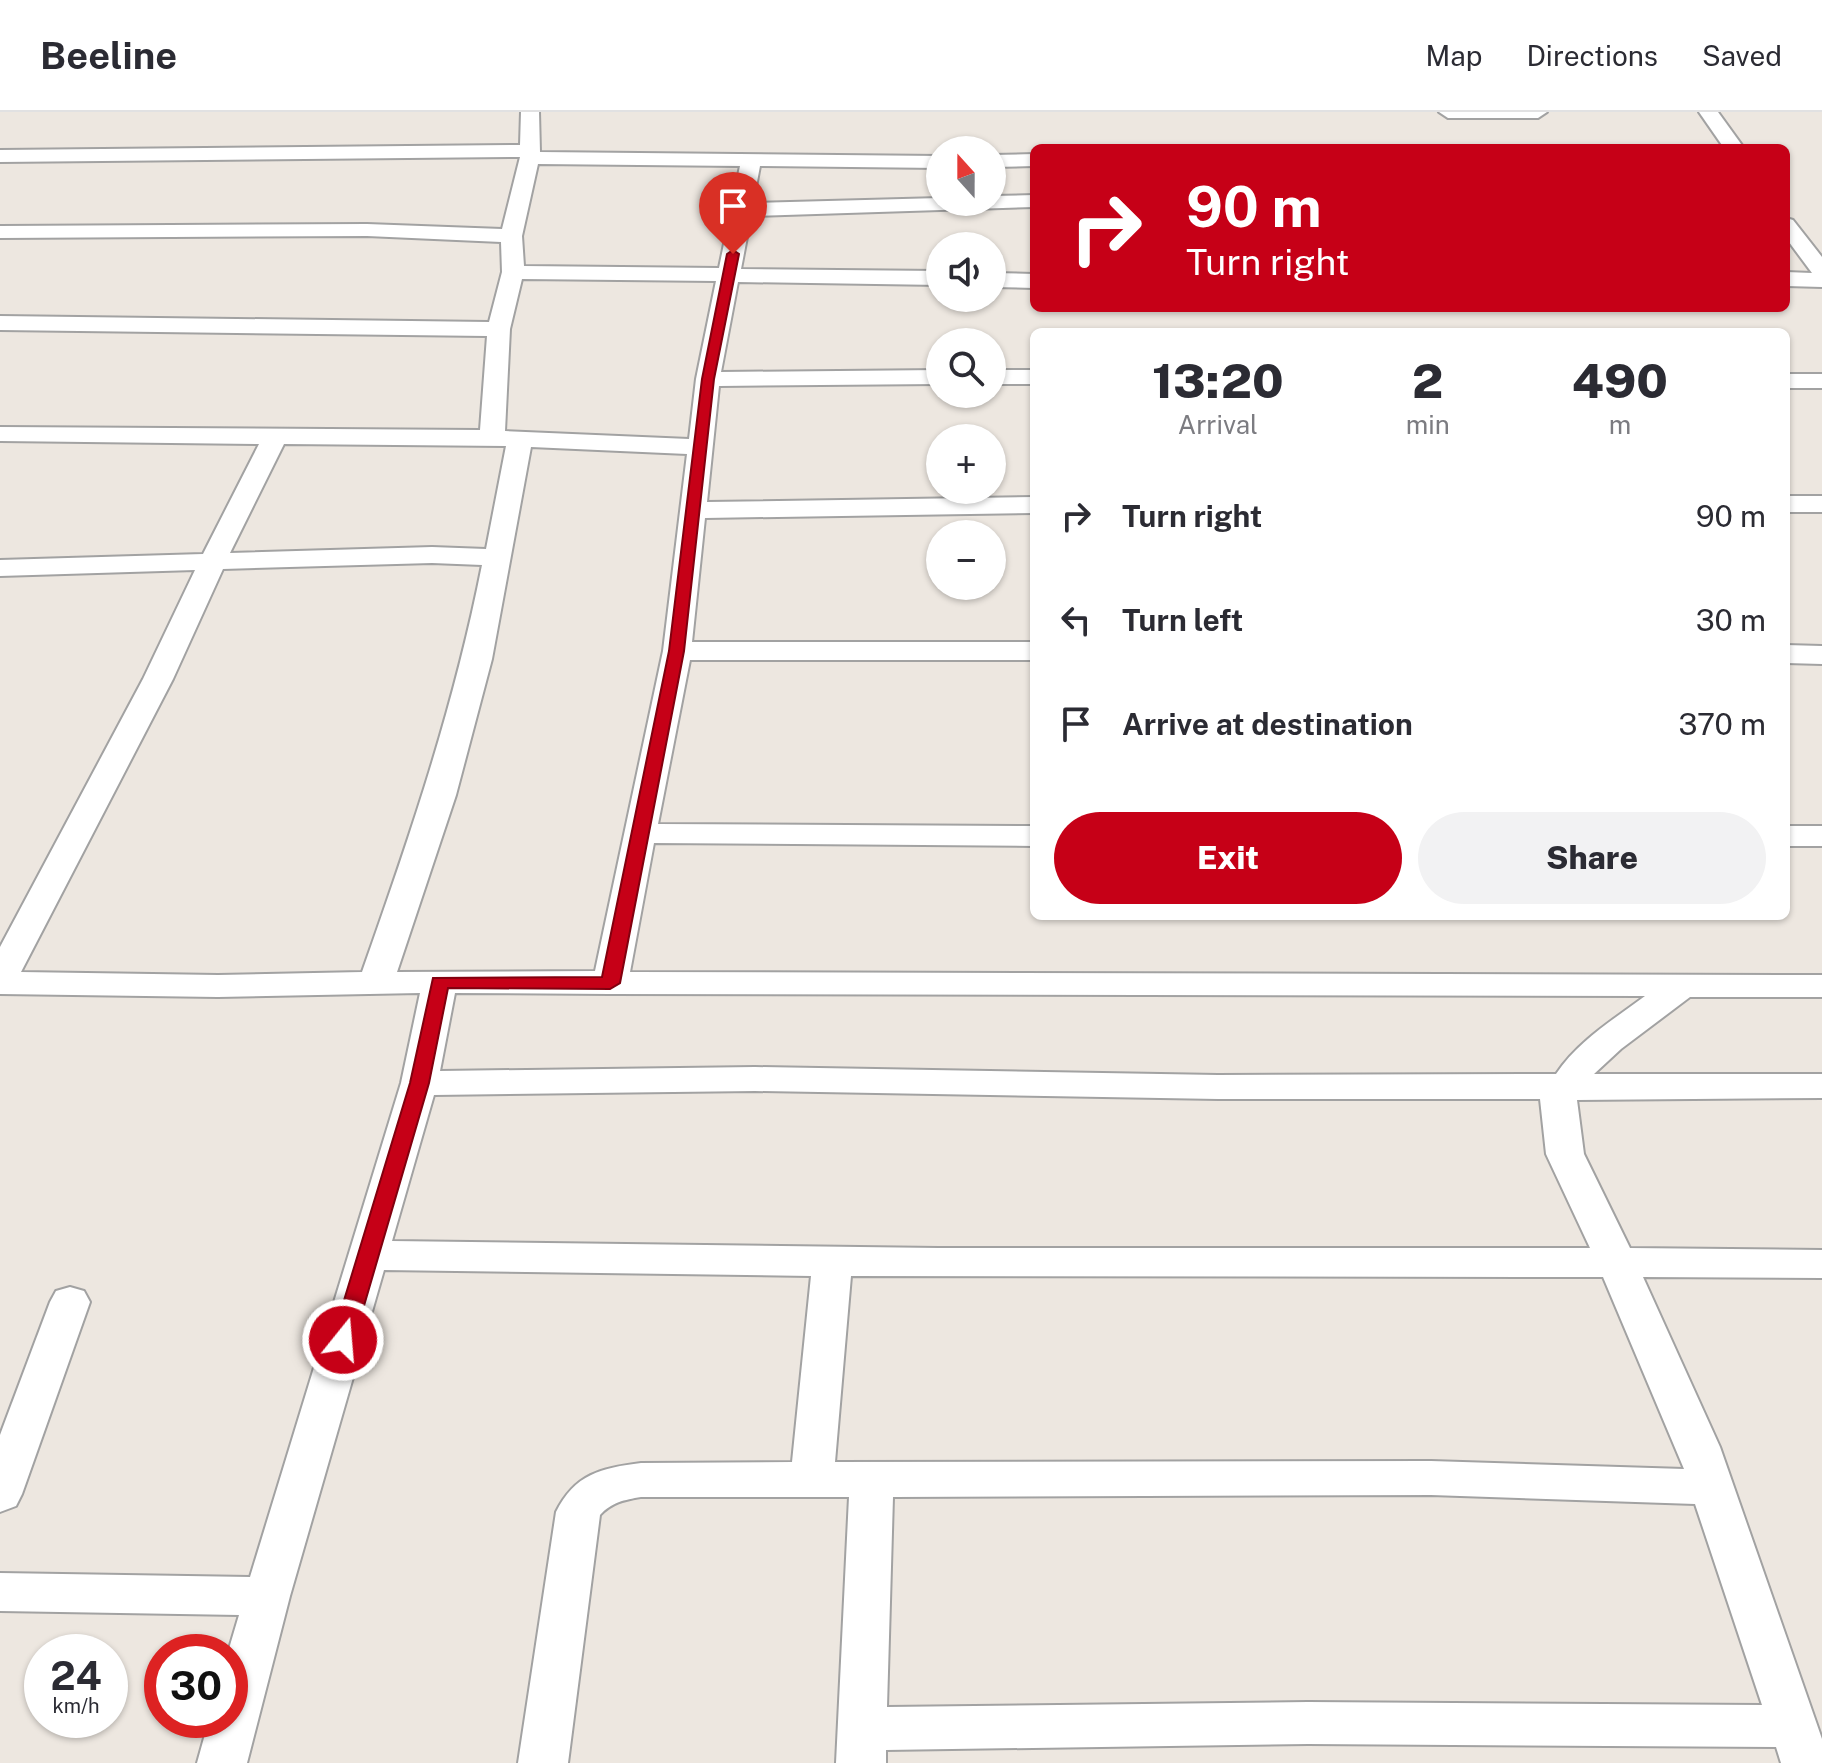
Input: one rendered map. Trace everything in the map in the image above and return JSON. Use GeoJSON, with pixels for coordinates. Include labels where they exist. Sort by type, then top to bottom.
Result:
{"type":"FeatureCollection","features":[{"type":"Feature","properties":{"kind":"street"},"geometry":{"type":"LineString","coordinates":[[376,983],[440,795],[474,674],[496,558],[506,439],[499,329],[513,272],[511,236],[529,154],[530,112]]}},
{"type":"Feature","properties":{"kind":"street"},"geometry":{"type":"LineString","coordinates":[[1448,112],[1538,112]]}},
{"type":"Feature","properties":{"kind":"street"},"geometry":{"type":"LineString","coordinates":[[1708,112],[1731,144]]}},
{"type":"Feature","properties":{"kind":"street"},"geometry":{"type":"LineString","coordinates":[[0,156],[529,154],[751,161],[926,162]]}},
{"type":"Feature","properties":{"kind":"street"},"geometry":{"type":"LineString","coordinates":[[1006,161],[1030,160]]}},
{"type":"Feature","properties":{"kind":"street"},"geometry":{"type":"LineString","coordinates":[[610,983],[677,651],[708,379],[751,161]]}},
{"type":"Feature","properties":{"kind":"street"},"geometry":{"type":"LineString","coordinates":[[741,210],[1030,201]]}},
{"type":"Feature","properties":{"kind":"street"},"geometry":{"type":"LineString","coordinates":[[1790,229],[1822,272]]}},
{"type":"Feature","properties":{"kind":"street"},"geometry":{"type":"LineString","coordinates":[[0,232],[367,230],[511,236]]}},
{"type":"Feature","properties":{"kind":"street"},"geometry":{"type":"LineString","coordinates":[[513,272],[926,278]]}},
{"type":"Feature","properties":{"kind":"street"},"geometry":{"type":"LineString","coordinates":[[1790,279],[1822,280]]}},
{"type":"Feature","properties":{"kind":"street"},"geometry":{"type":"LineString","coordinates":[[1006,280],[1030,281]]}},
{"type":"Feature","properties":{"kind":"street"},"geometry":{"type":"LineString","coordinates":[[0,323],[499,329]]}},
{"type":"Feature","properties":{"kind":"street"},"geometry":{"type":"LineString","coordinates":[[708,379],[926,377]]}},
{"type":"Feature","properties":{"kind":"street"},"geometry":{"type":"LineString","coordinates":[[1006,377],[1030,377]]}},
{"type":"Feature","properties":{"kind":"street"},"geometry":{"type":"LineString","coordinates":[[1790,381],[1822,381]]}},
{"type":"Feature","properties":{"kind":"street"},"geometry":{"type":"LineString","coordinates":[[0,434],[506,439],[700,447]]}},
{"type":"Feature","properties":{"kind":"street"},"geometry":{"type":"LineString","coordinates":[[275,437],[158,679],[0,981],[218,986],[440,982],[1822,986]]}},
{"type":"Feature","properties":{"kind":"street"},"geometry":{"type":"LineString","coordinates":[[1790,504],[1822,504]]}},
{"type":"Feature","properties":{"kind":"street"},"geometry":{"type":"LineString","coordinates":[[691,510],[1030,505]]}},
{"type":"Feature","properties":{"kind":"street"},"geometry":{"type":"LineString","coordinates":[[0,568],[432,555],[496,558]]}},
{"type":"Feature","properties":{"kind":"street"},"geometry":{"type":"LineString","coordinates":[[677,651],[1030,651]]}},
{"type":"Feature","properties":{"kind":"street"},"geometry":{"type":"LineString","coordinates":[[1790,654],[1822,655]]}},
{"type":"Feature","properties":{"kind":"street"},"geometry":{"type":"LineString","coordinates":[[640,833],[1030,836]]}},
{"type":"Feature","properties":{"kind":"street"},"geometry":{"type":"LineString","coordinates":[[1790,836],[1822,836]]}},
{"type":"Feature","properties":{"kind":"street"},"geometry":{"type":"LineString","coordinates":[[222,1763],[267,1596],[419,1083],[440,982]]}},
{"type":"Feature","properties":{"kind":"street"},"geometry":{"type":"LineString","coordinates":[[872,1481],[862,1746],[1308,1723],[1800,1745],[1698,1447],[1565,1154],[1558,1100],[1579,1068],[1608,1041],[1683,985]]}},
{"type":"Feature","properties":{"kind":"street"},"geometry":{"type":"LineString","coordinates":[[419,1083],[755,1079],[1218,1087],[1822,1086]]}},
{"type":"Feature","properties":{"kind":"street"},"geometry":{"type":"LineString","coordinates":[[368,1255],[832,1261],[1822,1264]]}},
{"type":"Feature","properties":{"kind":"street"},"geometry":{"type":"LineString","coordinates":[[812,1481],[832,1261]]}},
{"type":"Feature","properties":{"kind":"street"},"geometry":{"type":"LineString","coordinates":[[0,1494],[70,1302]]}},
{"type":"Feature","properties":{"kind":"street"},"geometry":{"type":"LineString","coordinates":[[543,1763],[578,1512],[586,1497],[602,1486],[641,1480],[1431,1478],[1711,1487]]}},
{"type":"Feature","properties":{"kind":"street"},"geometry":{"type":"LineString","coordinates":[[0,1592],[267,1596]]}},
{"type":"Feature","properties":{"kind":"route"},"geometry":{"type":"LineString","coordinates":[[343,1340],[419,1083],[440,982],[610,983],[677,651],[708,379],[733,254]]}}]}
